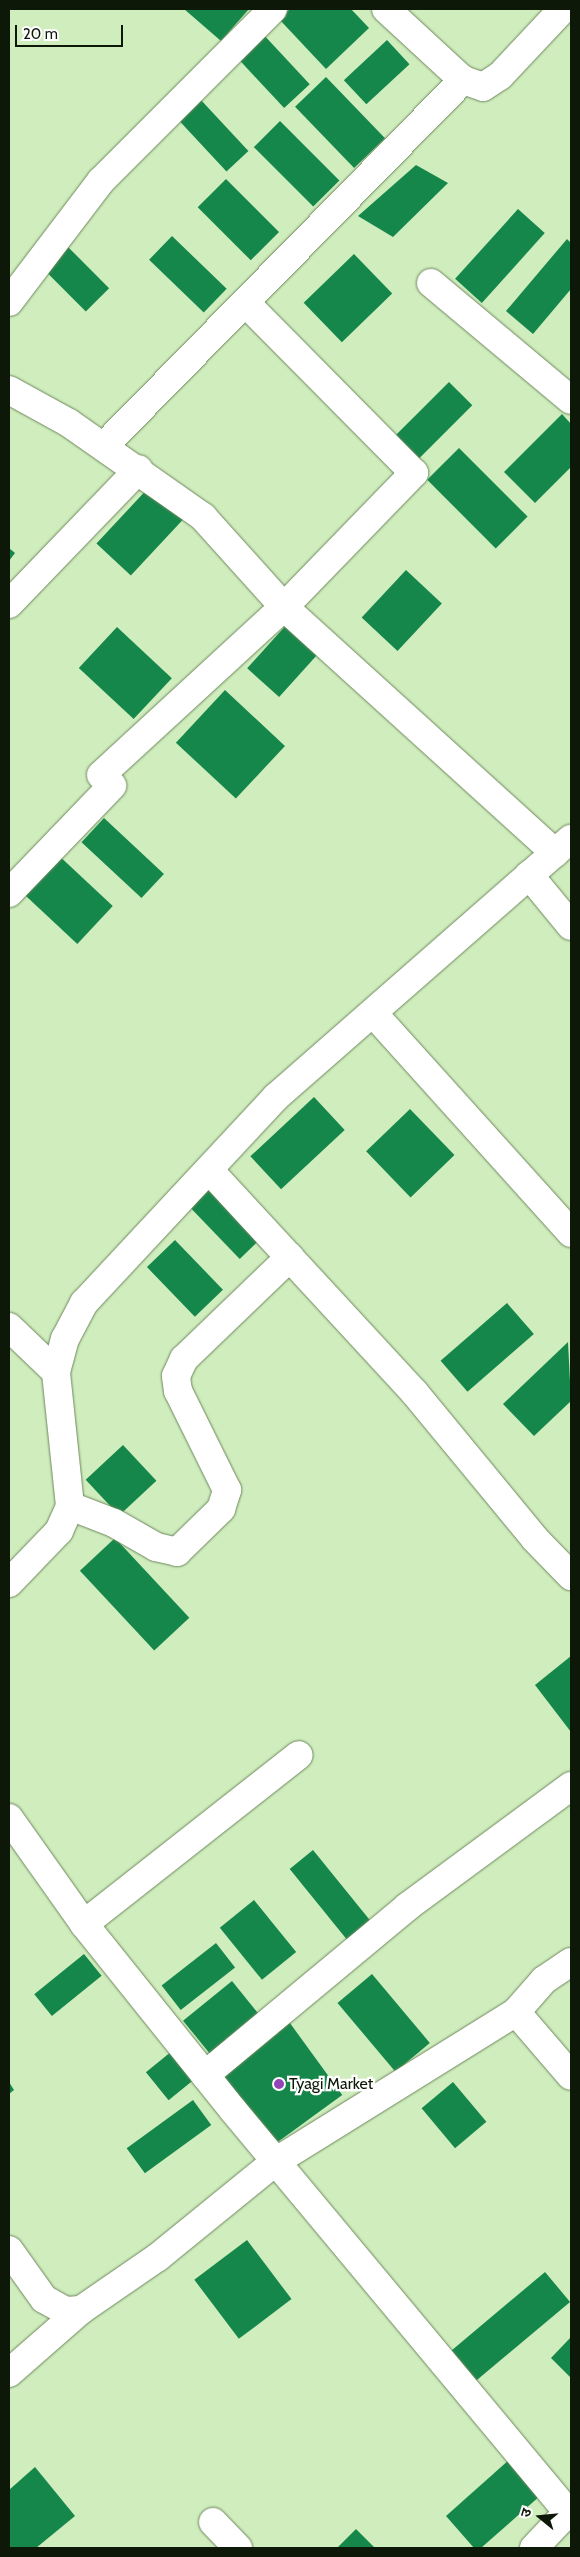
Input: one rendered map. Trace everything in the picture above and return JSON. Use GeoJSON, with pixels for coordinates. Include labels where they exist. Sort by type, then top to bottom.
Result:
{"type":"FeatureCollection","features":[{"type":"Feature","properties":{"kind":"street"},"geometry":{"type":"LineString","coordinates":[[9,302],[101,181],[273,9]]}},
{"type":"Feature","properties":{"kind":"street"},"geometry":{"type":"LineString","coordinates":[[386,9],[463,80],[483,87],[500,76],[563,9]]}},
{"type":"Feature","properties":{"kind":"street"},"geometry":{"type":"LineString","coordinates":[[104,446],[463,80]]}},
{"type":"Feature","properties":{"kind":"street"},"geometry":{"type":"LineString","coordinates":[[431,283],[571,400]]}},
{"type":"Feature","properties":{"kind":"street"},"geometry":{"type":"LineString","coordinates":[[9,893],[107,780],[284,607],[414,473],[246,302]]}},
{"type":"Feature","properties":{"kind":"street"},"geometry":{"type":"LineString","coordinates":[[9,390],[104,446],[139,469],[204,518],[284,607],[563,846],[276,1097],[210,1171],[84,1303],[65,1339],[56,1372],[70,1506],[58,1531],[9,1582]]}},
{"type":"Feature","properties":{"kind":"street"},"geometry":{"type":"LineString","coordinates":[[9,604],[139,469]]}},
{"type":"Feature","properties":{"kind":"street"},"geometry":{"type":"LineString","coordinates":[[529,875],[571,926]]}},
{"type":"Feature","properties":{"kind":"street"},"geometry":{"type":"LineString","coordinates":[[373,1013],[571,1233]]}},
{"type":"Feature","properties":{"kind":"street"},"geometry":{"type":"LineString","coordinates":[[210,1171],[414,1392],[535,1539],[571,1576]]}},
{"type":"Feature","properties":{"kind":"street"},"geometry":{"type":"LineString","coordinates":[[70,1506],[114,1523],[156,1547],[177,1552],[222,1509],[227,1490],[178,1391],[176,1376],[184,1359],[290,1257]]}},
{"type":"Feature","properties":{"kind":"street"},"geometry":{"type":"LineString","coordinates":[[9,1327],[56,1372]]}},
{"type":"Feature","properties":{"kind":"street"},"geometry":{"type":"LineString","coordinates":[[84,1924],[300,1755]]}},
{"type":"Feature","properties":{"kind":"street"},"geometry":{"type":"LineString","coordinates":[[205,2075],[407,1907],[571,1786]]}},
{"type":"Feature","properties":{"kind":"street"},"geometry":{"type":"LineString","coordinates":[[9,1818],[84,1924],[275,2162],[570,2514],[534,2548]]}},
{"type":"Feature","properties":{"kind":"street"},"geometry":{"type":"LineString","coordinates":[[9,2373],[81,2310],[151,2262],[275,2162],[516,2012],[544,1980],[571,1962]]}},
{"type":"Feature","properties":{"kind":"street"},"geometry":{"type":"LineString","coordinates":[[516,2012],[571,2076]]}},
{"type":"Feature","properties":{"kind":"street"},"geometry":{"type":"LineString","coordinates":[[9,2250],[44,2299],[66,2311],[81,2310]]}},
{"type":"Feature","properties":{"kind":"street"},"geometry":{"type":"LineString","coordinates":[[213,2522],[238,2548]]}},
{"type":"Feature","properties":{"kind":"building"},"geometry":{"type":"Polygon","coordinates":[[[184,9],[249,9],[221,41],[184,9]]]}},
{"type":"Feature","properties":{"kind":"building"},"geometry":{"type":"Polygon","coordinates":[[[290,9],[351,9],[369,28],[326,69],[279,19],[290,9]]]}},
{"type":"Feature","properties":{"kind":"building"},"geometry":{"type":"Polygon","coordinates":[[[262,33],[310,84],[284,108],[236,57],[262,33]]]}},
{"type":"Feature","properties":{"kind":"building"},"geometry":{"type":"Polygon","coordinates":[[[387,40],[410,64],[366,104],[344,80],[387,40]]]}},
{"type":"Feature","properties":{"kind":"building"},"geometry":{"type":"Polygon","coordinates":[[[326,77],[385,138],[354,168],[295,107],[326,77]]]}},
{"type":"Feature","properties":{"kind":"building"},"geometry":{"type":"Polygon","coordinates":[[[200,99],[248,151],[226,171],[178,119],[200,99]]]}},
{"type":"Feature","properties":{"kind":"building"},"geometry":{"type":"Polygon","coordinates":[[[280,121],[339,180],[313,207],[254,147],[280,121]]]}},
{"type":"Feature","properties":{"kind":"building"},"geometry":{"type":"Polygon","coordinates":[[[416,165],[448,183],[393,237],[358,216],[416,165]]]}},
{"type":"Feature","properties":{"kind":"building"},"geometry":{"type":"Polygon","coordinates":[[[226,179],[279,232],[251,260],[198,207],[226,179]]]}},
{"type":"Feature","properties":{"kind":"building"},"geometry":{"type":"Polygon","coordinates":[[[518,209],[545,233],[482,303],[455,279],[518,209]]]}},
{"type":"Feature","properties":{"kind":"building"},"geometry":{"type":"Polygon","coordinates":[[[172,236],[227,289],[204,313],[149,260],[172,236]]]}},
{"type":"Feature","properties":{"kind":"building"},"geometry":{"type":"Polygon","coordinates":[[[567,239],[571,243],[571,289],[533,334],[506,311],[567,239]]]}},
{"type":"Feature","properties":{"kind":"building"},"geometry":{"type":"Polygon","coordinates":[[[66,245],[109,288],[86,311],[43,268],[66,245]]]}},
{"type":"Feature","properties":{"kind":"building"},"geometry":{"type":"Polygon","coordinates":[[[354,254],[392,294],[342,342],[304,303],[354,254]]]}},
{"type":"Feature","properties":{"kind":"building"},"geometry":{"type":"Polygon","coordinates":[[[449,382],[472,405],[419,458],[396,435],[449,382]]]}},
{"type":"Feature","properties":{"kind":"building"},"geometry":{"type":"Polygon","coordinates":[[[562,414],[571,424],[571,467],[535,503],[504,472],[562,414]]]}},
{"type":"Feature","properties":{"kind":"building"},"geometry":{"type":"Polygon","coordinates":[[[459,448],[528,517],[496,548],[427,480],[459,448]]]}},
{"type":"Feature","properties":{"kind":"building"},"geometry":{"type":"Polygon","coordinates":[[[151,485],[185,517],[131,576],[96,544],[151,485]]]}},
{"type":"Feature","properties":{"kind":"building"},"geometry":{"type":"Polygon","coordinates":[[[9,548],[15,553],[9,561],[9,548]]]}},
{"type":"Feature","properties":{"kind":"building"},"geometry":{"type":"Polygon","coordinates":[[[406,570],[442,603],[398,651],[362,618],[406,570]]]}},
{"type":"Feature","properties":{"kind":"building"},"geometry":{"type":"Polygon","coordinates":[[[288,623],[320,652],[279,697],[247,668],[288,623]]]}},
{"type":"Feature","properties":{"kind":"building"},"geometry":{"type":"Polygon","coordinates":[[[117,627],[172,678],[134,719],[79,668],[117,627]]]}},
{"type":"Feature","properties":{"kind":"building"},"geometry":{"type":"Polygon","coordinates":[[[225,690],[285,746],[236,799],[176,743],[225,690]]]}},
{"type":"Feature","properties":{"kind":"building"},"geometry":{"type":"Polygon","coordinates":[[[104,818],[164,874],[141,898],[81,842],[104,818]]]}},
{"type":"Feature","properties":{"kind":"building"},"geometry":{"type":"Polygon","coordinates":[[[55,852],[113,906],[77,944],[20,890],[55,852]]]}},
{"type":"Feature","properties":{"kind":"building"},"geometry":{"type":"Polygon","coordinates":[[[314,1097],[345,1130],[281,1189],[250,1156],[314,1097]]]}},
{"type":"Feature","properties":{"kind":"building"},"geometry":{"type":"Polygon","coordinates":[[[410,1109],[454,1155],[411,1197],[366,1151],[410,1109]]]}},
{"type":"Feature","properties":{"kind":"building"},"geometry":{"type":"Polygon","coordinates":[[[212,1187],[261,1238],[240,1259],[190,1208],[212,1187]]]}},
{"type":"Feature","properties":{"kind":"building"},"geometry":{"type":"Polygon","coordinates":[[[175,1240],[223,1290],[195,1317],[147,1267],[175,1240]]]}},
{"type":"Feature","properties":{"kind":"building"},"geometry":{"type":"Polygon","coordinates":[[[507,1303],[534,1334],[467,1392],[441,1361],[507,1303]]]}},
{"type":"Feature","properties":{"kind":"building"},"geometry":{"type":"Polygon","coordinates":[[[568,1342],[571,1401],[534,1436],[503,1404],[568,1342]]]}},
{"type":"Feature","properties":{"kind":"building"},"geometry":{"type":"Polygon","coordinates":[[[123,1445],[156,1481],[119,1516],[86,1480],[123,1445]]]}},
{"type":"Feature","properties":{"kind":"building"},"geometry":{"type":"Polygon","coordinates":[[[115,1538],[189,1618],[154,1650],[80,1571],[115,1538]]]}},
{"type":"Feature","properties":{"kind":"building"},"geometry":{"type":"Polygon","coordinates":[[[571,1656],[571,1732],[535,1685],[571,1656]]]}},
{"type":"Feature","properties":{"kind":"building"},"geometry":{"type":"Polygon","coordinates":[[[313,1850],[373,1924],[349,1943],[290,1869],[313,1850]]]}},
{"type":"Feature","properties":{"kind":"building"},"geometry":{"type":"Polygon","coordinates":[[[254,1900],[296,1952],[262,1980],[220,1928],[254,1900]]]}},
{"type":"Feature","properties":{"kind":"building"},"geometry":{"type":"Polygon","coordinates":[[[216,1943],[235,1967],[181,2010],[162,1985],[216,1943]]]}},
{"type":"Feature","properties":{"kind":"building"},"geometry":{"type":"Polygon","coordinates":[[[84,1954],[102,1976],[52,2016],[34,1994],[84,1954]]]}},
{"type":"Feature","properties":{"kind":"building"},"geometry":{"type":"Polygon","coordinates":[[[372,1974],[430,2043],[395,2072],[338,2003],[372,1974]]]}},
{"type":"Feature","properties":{"kind":"building"},"geometry":{"type":"Polygon","coordinates":[[[232,1981],[260,2015],[211,2055],[183,2021],[232,1981]]]}},
{"type":"Feature","properties":{"kind":"building","name":"Tyagi Market"},"geometry":{"type":"Polygon","coordinates":[[[287,2019],[342,2095],[269,2148],[214,2072],[287,2019]]]}},
{"type":"Feature","properties":{"kind":"building"},"geometry":{"type":"Polygon","coordinates":[[[177,2047],[200,2075],[169,2100],[146,2072],[177,2047]]]}},
{"type":"Feature","properties":{"kind":"building"},"geometry":{"type":"Polygon","coordinates":[[[9,2082],[14,2090],[9,2094],[9,2082]]]}},
{"type":"Feature","properties":{"kind":"building"},"geometry":{"type":"Polygon","coordinates":[[[453,2082],[486,2122],[455,2148],[422,2108],[453,2082]]]}},
{"type":"Feature","properties":{"kind":"building"},"geometry":{"type":"Polygon","coordinates":[[[193,2100],[211,2125],[145,2173],[127,2148],[193,2100]]]}},
{"type":"Feature","properties":{"kind":"building"},"geometry":{"type":"Polygon","coordinates":[[[247,2240],[292,2299],[239,2339],[194,2280],[247,2240]]]}},
{"type":"Feature","properties":{"kind":"building"},"geometry":{"type":"Polygon","coordinates":[[[545,2272],[570,2302],[477,2380],[452,2350],[545,2272]]]}},
{"type":"Feature","properties":{"kind":"building"},"geometry":{"type":"Polygon","coordinates":[[[571,2337],[571,2378],[551,2358],[571,2337]]]}},
{"type":"Feature","properties":{"kind":"building"},"geometry":{"type":"Polygon","coordinates":[[[510,2459],[541,2495],[481,2548],[474,2548],[446,2516],[510,2459]]]}},
{"type":"Feature","properties":{"kind":"building"},"geometry":{"type":"Polygon","coordinates":[[[35,2467],[75,2516],[36,2548],[9,2548],[9,2490],[35,2467]]]}},
{"type":"Feature","properties":{"kind":"building"},"geometry":{"type":"Polygon","coordinates":[[[356,2529],[375,2548],[337,2548],[356,2529]]]}},
{"type":"Feature","properties":{"kind":"place","name":"Tyagi Market"},"geometry":{"type":"Point","coordinates":[279,2084]}}]}
